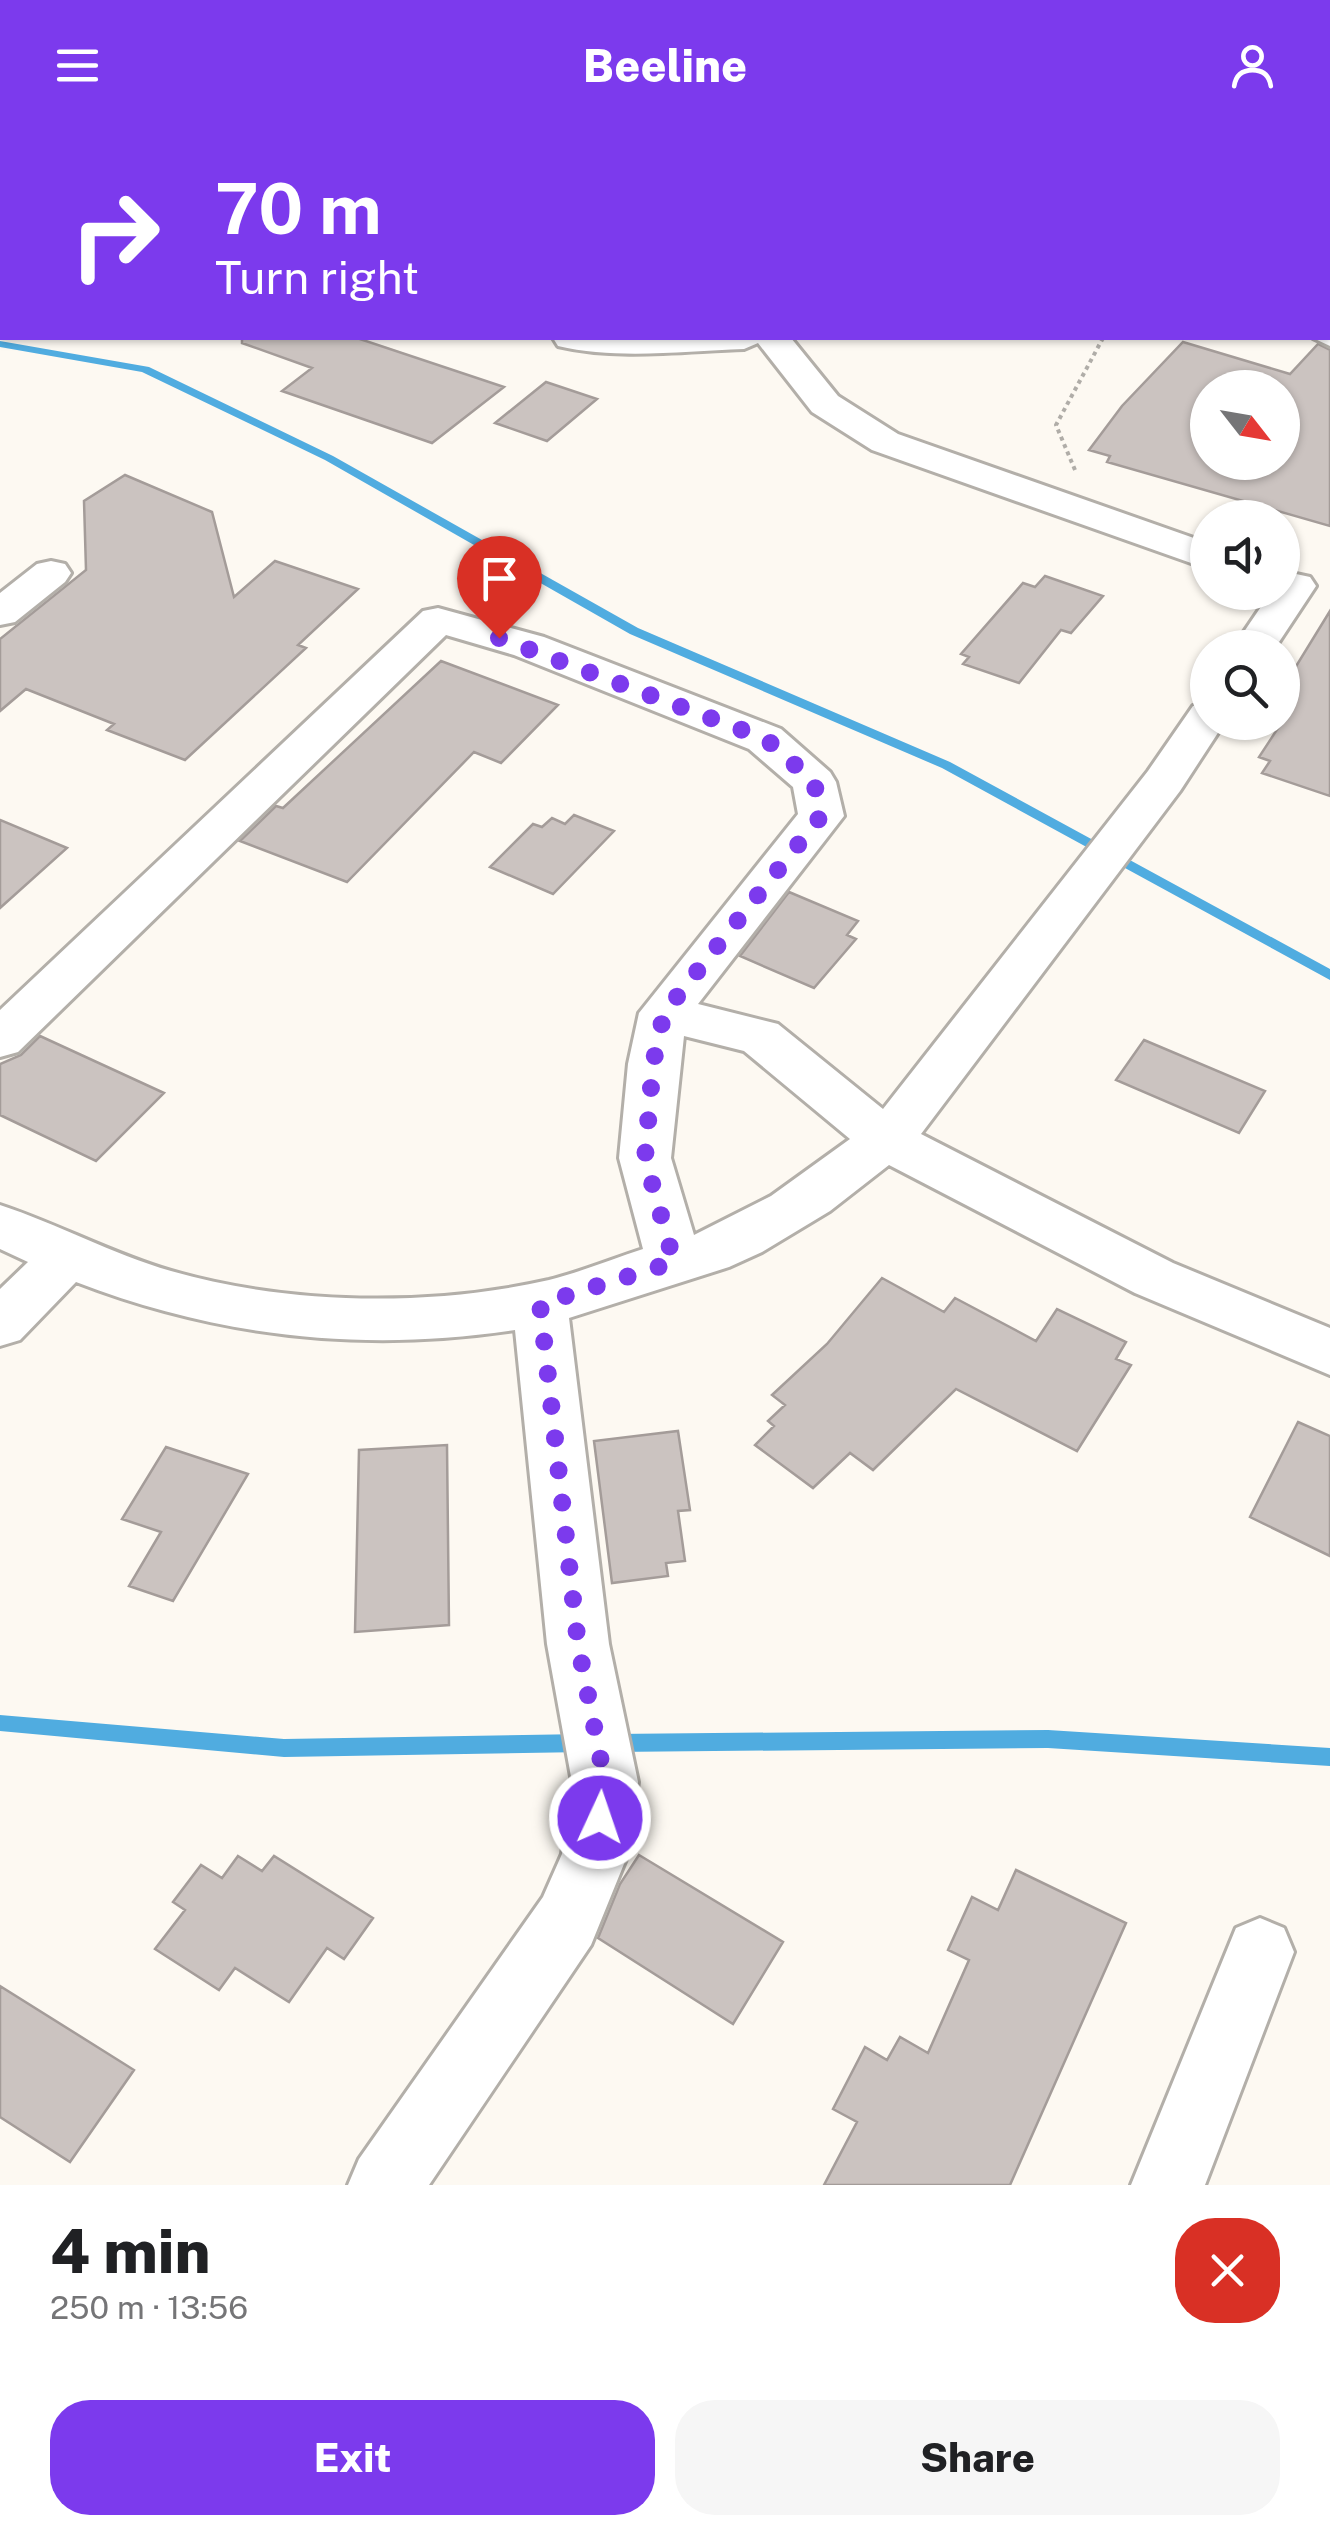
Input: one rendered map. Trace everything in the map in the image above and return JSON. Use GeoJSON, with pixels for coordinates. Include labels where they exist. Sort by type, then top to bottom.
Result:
{"type":"FeatureCollection","features":[{"type":"Feature","properties":{"kind":"street"},"geometry":{"type":"LineString","coordinates":[[584,340],[671,340]]}},
{"type":"Feature","properties":{"kind":"street"},"geometry":{"type":"LineString","coordinates":[[775,340],[824,404],[885,442],[1190,550]]}},
{"type":"Feature","properties":{"kind":"street"},"geometry":{"type":"LineString","coordinates":[[0,612],[51,573]]}},
{"type":"Feature","properties":{"kind":"street"},"geometry":{"type":"LineString","coordinates":[[1269,630],[1303,588]]}},
{"type":"Feature","properties":{"kind":"street"},"geometry":{"type":"LineString","coordinates":[[0,1039],[438,620],[529,646],[766,739],[814,782],[821,816],[664,1013],[653,1064],[645,1158],[674,1262]]}},
{"type":"Feature","properties":{"kind":"street"},"geometry":{"type":"LineString","coordinates":[[0,1226],[68,1256],[166,1291],[232,1307],[309,1318],[410,1317],[540,1304],[718,1248],[792,1210],[846,1173],[884,1139],[1080,890],[1192,740]]}},
{"type":"Feature","properties":{"kind":"street"},"geometry":{"type":"LineString","coordinates":[[664,1013],[760,1037],[884,1139],[1154,1278],[1330,1352]]}},
{"type":"Feature","properties":{"kind":"street"},"geometry":{"type":"LineString","coordinates":[[0,1324],[68,1256]]}},
{"type":"Feature","properties":{"kind":"street"},"geometry":{"type":"LineString","coordinates":[[384,2185],[567,1921],[595,1854],[605,1782],[578,1644],[540,1304]]}},
{"type":"Feature","properties":{"kind":"street"},"geometry":{"type":"LineString","coordinates":[[1168,2185],[1260,1952]]}},
{"type":"Feature","properties":{"kind":"path"},"geometry":{"type":"LineString","coordinates":[[1095,519],[1056,425],[1102,340]]}},
{"type":"Feature","properties":{"kind":"building"},"geometry":{"type":"Polygon","coordinates":[[[363,340],[504,387],[432,443],[282,391],[312,368],[242,343],[363,340]]]}},
{"type":"Feature","properties":{"kind":"building"},"geometry":{"type":"Polygon","coordinates":[[[1183,342],[1277,370],[1190,370],[1190,480],[1300,480],[1300,370],[1294,370],[1318,344],[1330,350],[1330,526],[1300,517],[1300,500],[1239,500],[1107,462],[1110,456],[1089,450],[1122,406],[1183,342]]]}},
{"type":"Feature","properties":{"kind":"building"},"geometry":{"type":"Polygon","coordinates":[[[546,382],[597,399],[547,441],[495,423],[546,382]]]}},
{"type":"Feature","properties":{"kind":"building"},"geometry":{"type":"Polygon","coordinates":[[[125,475],[212,512],[234,597],[275,561],[358,589],[298,645],[306,648],[185,760],[107,730],[114,724],[26,689],[0,711],[0,639],[86,570],[84,501],[125,475]]]}},
{"type":"Feature","properties":{"kind":"building"},"geometry":{"type":"Polygon","coordinates":[[[1045,576],[1103,596],[1071,633],[1061,630],[1019,683],[963,664],[969,657],[961,654],[1023,583],[1035,587],[1045,576]]]}},
{"type":"Feature","properties":{"kind":"building"},"geometry":{"type":"Polygon","coordinates":[[[1330,611],[1330,796],[1262,773],[1270,761],[1259,757],[1270,740],[1300,740],[1300,660],[1330,611]]]}},
{"type":"Feature","properties":{"kind":"building"},"geometry":{"type":"Polygon","coordinates":[[[441,661],[558,705],[501,763],[474,752],[347,882],[240,841],[276,806],[283,808],[441,661]]]}},
{"type":"Feature","properties":{"kind":"building"},"geometry":{"type":"Polygon","coordinates":[[[574,815],[614,831],[553,894],[490,867],[533,824],[542,827],[552,818],[565,824],[574,815]]]}},
{"type":"Feature","properties":{"kind":"building"},"geometry":{"type":"Polygon","coordinates":[[[0,820],[67,848],[0,908],[0,820]]]}},
{"type":"Feature","properties":{"kind":"building"},"geometry":{"type":"Polygon","coordinates":[[[789,892],[858,921],[847,935],[856,939],[814,988],[740,956],[789,892]]]}},
{"type":"Feature","properties":{"kind":"building"},"geometry":{"type":"Polygon","coordinates":[[[40,1036],[164,1093],[96,1161],[0,1115],[0,1064],[21,1055],[40,1036]]]}},
{"type":"Feature","properties":{"kind":"building"},"geometry":{"type":"Polygon","coordinates":[[[1144,1040],[1265,1091],[1239,1133],[1116,1080],[1144,1040]]]}},
{"type":"Feature","properties":{"kind":"building"},"geometry":{"type":"Polygon","coordinates":[[[882,1278],[944,1312],[955,1298],[1036,1341],[1057,1309],[1126,1342],[1116,1359],[1131,1365],[1077,1451],[956,1389],[873,1470],[850,1453],[813,1488],[755,1445],[774,1426],[768,1421],[785,1405],[772,1395],[827,1344],[882,1278]]]}},
{"type":"Feature","properties":{"kind":"building"},"geometry":{"type":"Polygon","coordinates":[[[1298,1422],[1330,1436],[1330,1556],[1250,1517],[1298,1422]]]}},
{"type":"Feature","properties":{"kind":"building"},"geometry":{"type":"Polygon","coordinates":[[[678,1431],[690,1510],[678,1511],[685,1561],[666,1563],[668,1576],[612,1583],[594,1441],[678,1431]]]}},
{"type":"Feature","properties":{"kind":"building"},"geometry":{"type":"Polygon","coordinates":[[[447,1445],[449,1625],[355,1632],[359,1450],[447,1445]]]}},
{"type":"Feature","properties":{"kind":"building"},"geometry":{"type":"Polygon","coordinates":[[[166,1447],[248,1474],[173,1601],[129,1586],[161,1532],[122,1519],[166,1447]]]}},
{"type":"Feature","properties":{"kind":"building"},"geometry":{"type":"Polygon","coordinates":[[[639,1855],[783,1942],[733,2024],[598,1938],[620,1884],[639,1855]]]}},
{"type":"Feature","properties":{"kind":"building"},"geometry":{"type":"Polygon","coordinates":[[[238,1856],[262,1871],[274,1856],[373,1918],[344,1959],[327,1948],[289,2002],[235,1968],[219,1990],[155,1949],[185,1910],[173,1902],[201,1865],[222,1878],[238,1856]]]}},
{"type":"Feature","properties":{"kind":"building"},"geometry":{"type":"Polygon","coordinates":[[[1016,1870],[1126,1923],[1010,2185],[824,2185],[857,2122],[833,2109],[865,2047],[887,2060],[900,2037],[928,2053],[969,1960],[948,1950],[972,1897],[998,1910],[1016,1870]]]}},
{"type":"Feature","properties":{"kind":"building"},"geometry":{"type":"Polygon","coordinates":[[[0,1986],[134,2070],[70,2162],[0,2117],[0,1986]]]}},
{"type":"Feature","properties":{"kind":"waterway"},"geometry":{"type":"LineString","coordinates":[[0,344],[145,369],[329,458],[634,631],[946,765],[1330,975]]}},
{"type":"Feature","properties":{"kind":"waterway"},"geometry":{"type":"LineString","coordinates":[[0,1723],[284,1748],[585,1743]]}},
{"type":"Feature","properties":{"kind":"waterway"},"geometry":{"type":"LineString","coordinates":[[613,1743],[1048,1739],[1330,1757]]}},
{"type":"Feature","properties":{"kind":"route"},"geometry":{"type":"LineString","coordinates":[[499,638],[529,646],[766,739],[814,782],[821,816],[664,1013],[653,1064],[645,1158],[674,1262],[540,1304],[578,1644],[605,1782],[600,1818]]}}]}
